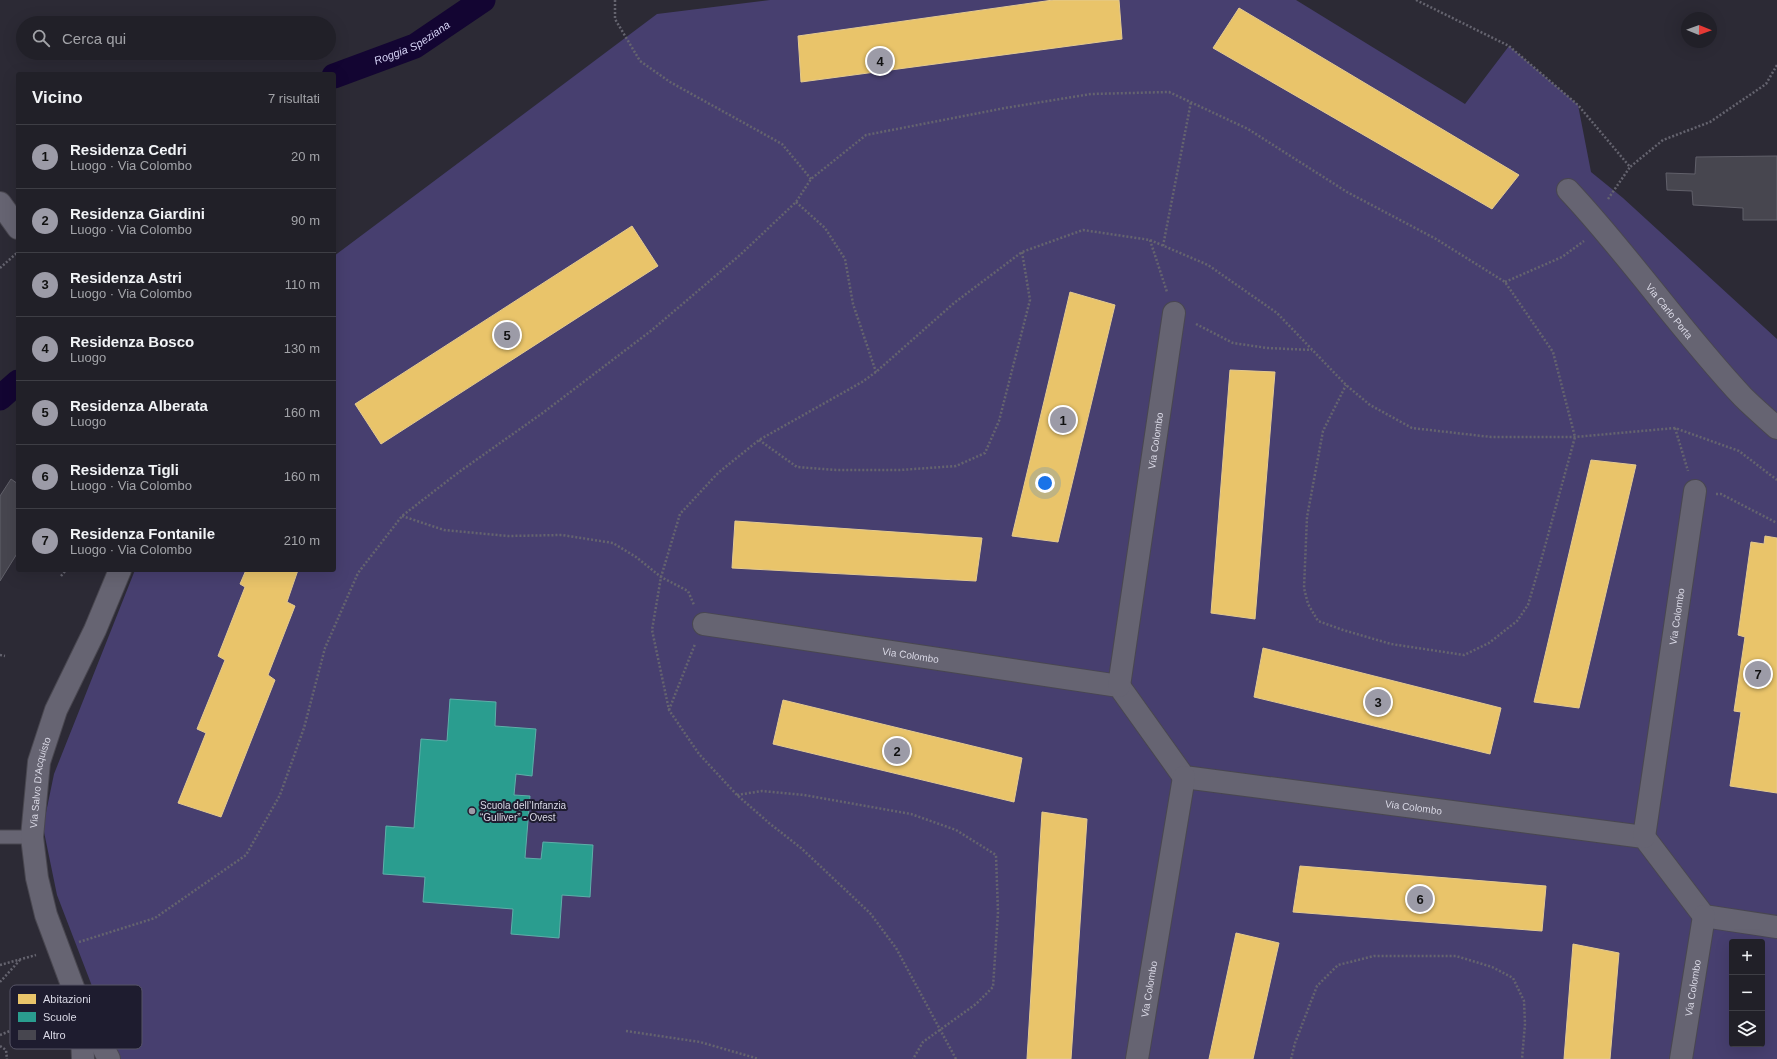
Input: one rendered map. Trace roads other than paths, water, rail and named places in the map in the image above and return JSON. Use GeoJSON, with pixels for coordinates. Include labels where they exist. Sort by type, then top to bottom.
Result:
{"type":"FeatureCollection","features":[{"type":"Feature","properties":{"kind":"street","name":"Via Carlo Porta"},"geometry":{"type":"LineString","coordinates":[[1568,190],[1598,223],[1674,317],[1744,398],[1777,428]]}},
{"type":"Feature","properties":{"kind":"street"},"geometry":{"type":"LineString","coordinates":[[0,203],[16,225]]}},
{"type":"Feature","properties":{"kind":"street","name":"Via Colombo"},"geometry":{"type":"LineString","coordinates":[[704,624],[1118,686],[1174,313]]}},
{"type":"Feature","properties":{"kind":"street","name":"Via Colombo"},"geometry":{"type":"LineString","coordinates":[[1137,1059],[1184,777],[1644,837],[1695,491]]}},
{"type":"Feature","properties":{"kind":"street","name":"Via Salvo D'Acquisto"},"geometry":{"type":"LineString","coordinates":[[73,985],[58,950],[46,915],[38,878],[32,837],[39,762],[56,710],[95,630],[119,572]]}},
{"type":"Feature","properties":{"kind":"street"},"geometry":{"type":"LineString","coordinates":[[1118,686],[1184,777]]}},
{"type":"Feature","properties":{"kind":"street"},"geometry":{"type":"LineString","coordinates":[[1644,837],[1704,916],[1777,927]]}},
{"type":"Feature","properties":{"kind":"street","name":"Via Colombo"},"geometry":{"type":"LineString","coordinates":[[1681,1059],[1704,916]]}},
{"type":"Feature","properties":{"kind":"street","name":"Via Salvo D'Acquisto"},"geometry":{"type":"LineString","coordinates":[[82,1049],[83,1059]]}},
{"type":"Feature","properties":{"kind":"street","name":"Via Salvo D'Acquisto"},"geometry":{"type":"LineString","coordinates":[[104,1049],[109,1059]]}},
{"type":"Feature","properties":{"kind":"lane"},"geometry":{"type":"LineString","coordinates":[[0,837],[32,837]]}},
{"type":"Feature","properties":{"kind":"waterway","name":"Roggia Speziana"},"geometry":{"type":"LineString","coordinates":[[336,75],[415,46],[483,0]]}},
{"type":"Feature","properties":{"kind":"waterway","name":"Roggia Speziana"},"geometry":{"type":"LineString","coordinates":[[0,398],[16,384]]}},
{"type":"Feature","properties":{"kind":"place","name":"Residenza Bosco"},"geometry":{"type":"Point","coordinates":[880,61]}},
{"type":"Feature","properties":{"kind":"place","name":"Residenza Alberata"},"geometry":{"type":"Point","coordinates":[507,335]}},
{"type":"Feature","properties":{"kind":"place","name":"Residenza Cedri"},"geometry":{"type":"Point","coordinates":[1063,420]}},
{"type":"Feature","properties":{"kind":"place","name":"Residenza Fontanile"},"geometry":{"type":"Point","coordinates":[1758,674]}},
{"type":"Feature","properties":{"kind":"place","name":"Residenza Astri"},"geometry":{"type":"Point","coordinates":[1378,702]}},
{"type":"Feature","properties":{"kind":"place","name":"Residenza Giardini"},"geometry":{"type":"Point","coordinates":[897,751]}},
{"type":"Feature","properties":{"kind":"place","name":"Scuola dell’Infanzia “Gulliver” - Ovest"},"geometry":{"type":"Point","coordinates":[472,811]}},
{"type":"Feature","properties":{"kind":"place","name":"Residenza Tigli"},"geometry":{"type":"Point","coordinates":[1420,899]}}]}
